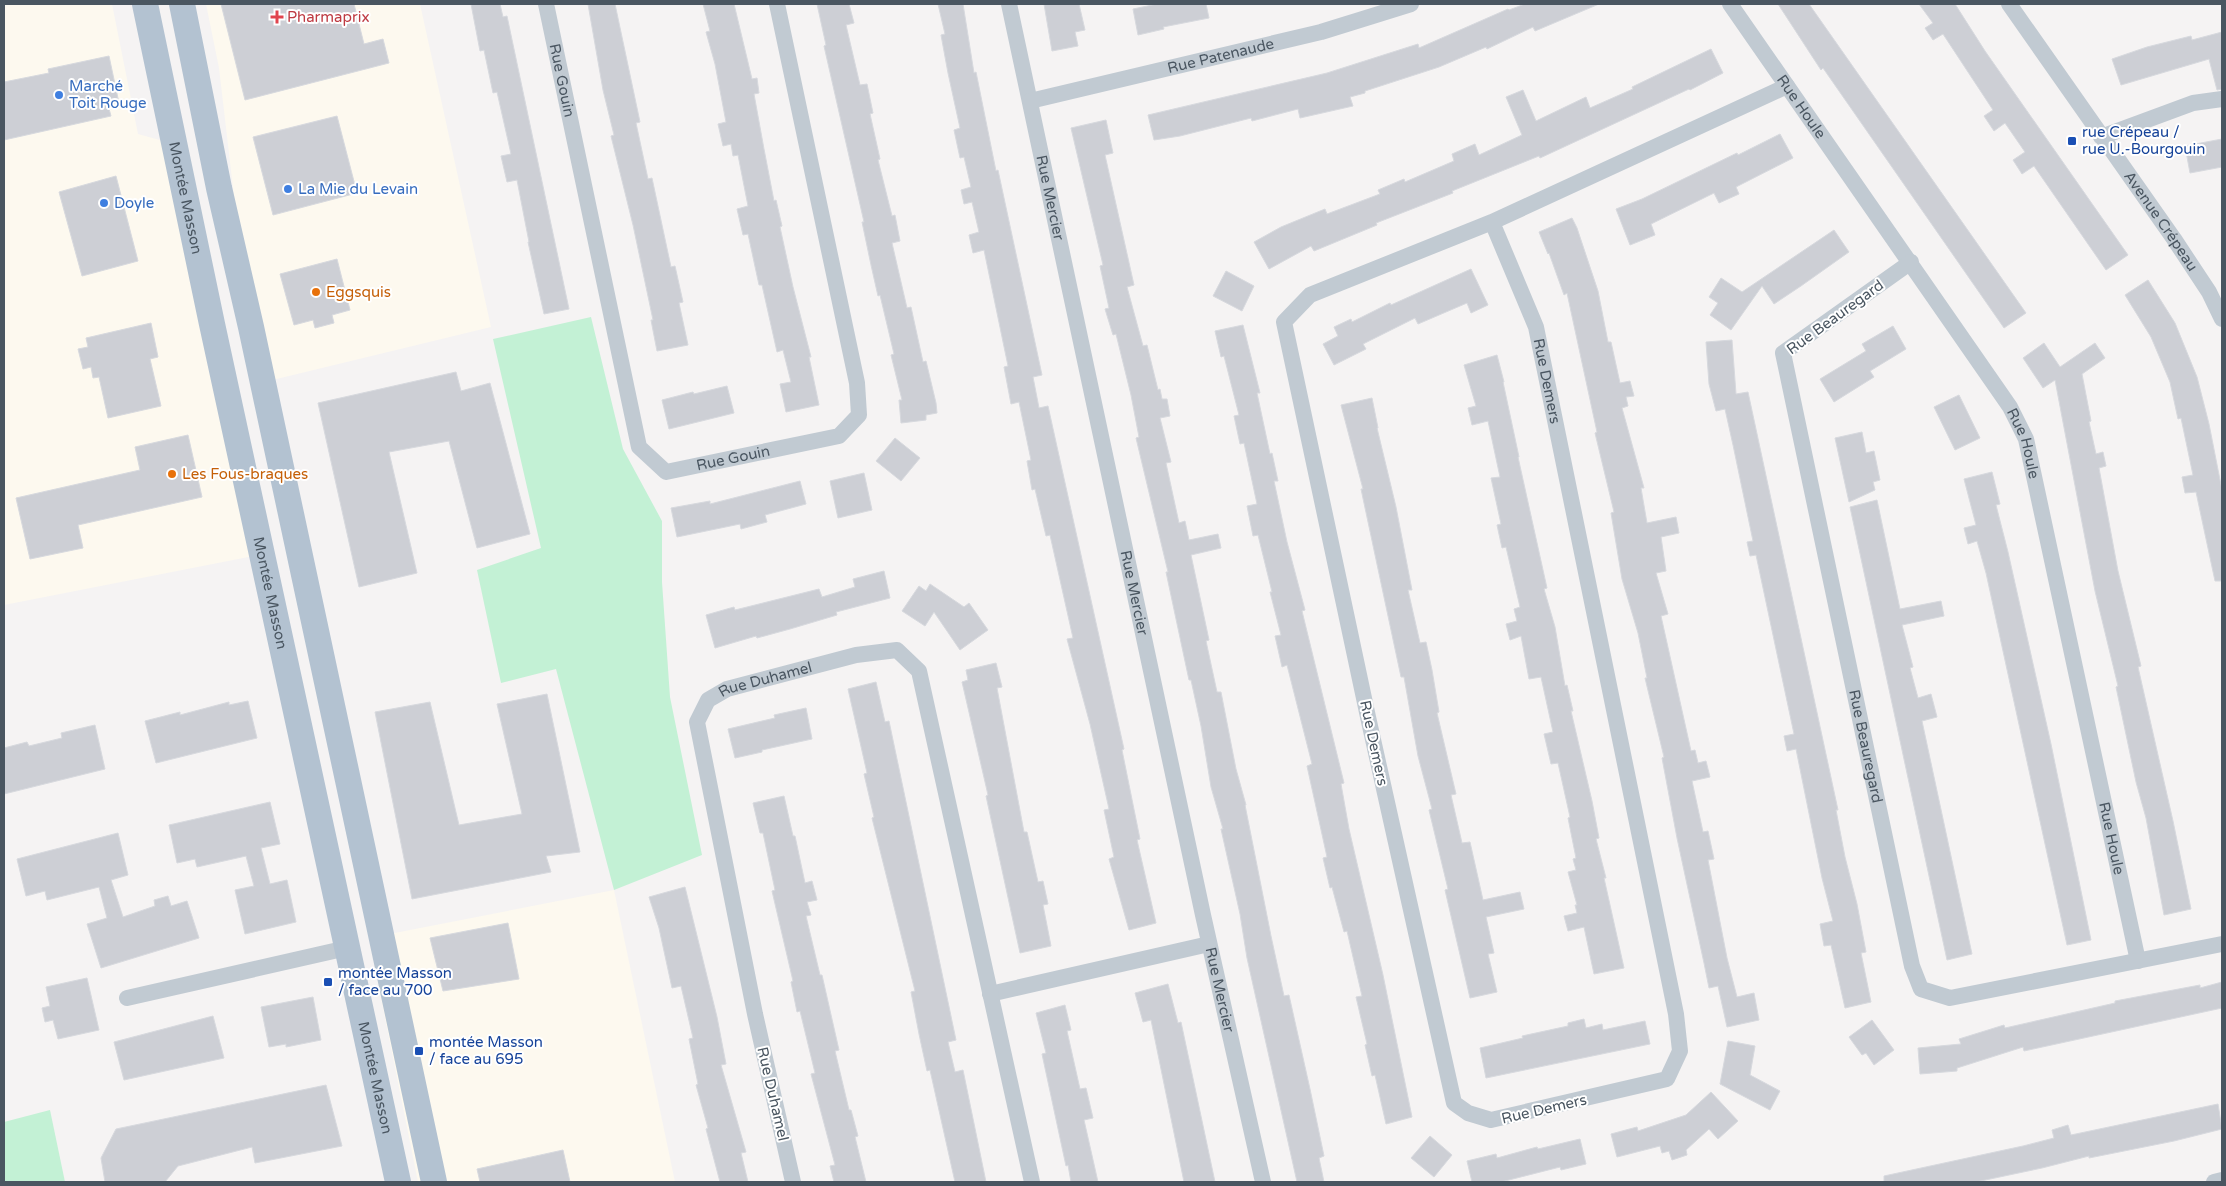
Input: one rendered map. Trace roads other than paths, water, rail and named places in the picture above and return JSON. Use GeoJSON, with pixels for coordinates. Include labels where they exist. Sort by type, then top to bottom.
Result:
{"type":"FeatureCollection","features":[{"type":"Feature","properties":{"kind":"main road","name":"Montée Masson"},"geometry":{"type":"LineString","coordinates":[[145,4],[212,324],[398,1182]]}},
{"type":"Feature","properties":{"kind":"main road"},"geometry":{"type":"LineString","coordinates":[[182,4],[219,188],[251,327],[434,1182]]}},
{"type":"Feature","properties":{"kind":"street","name":"Rue Gouin"},"geometry":{"type":"LineString","coordinates":[[546,4],[639,447],[666,472],[839,436],[860,415],[857,383],[777,4]]}},
{"type":"Feature","properties":{"kind":"street","name":"Rue Mercier"},"geometry":{"type":"LineString","coordinates":[[1009,4],[1210,944],[1263,1182]]}},
{"type":"Feature","properties":{"kind":"street","name":"Rue Patenaude"},"geometry":{"type":"LineString","coordinates":[[1030,102],[1321,32],[1411,4]]}},
{"type":"Feature","properties":{"kind":"street","name":"Rue Houle"},"geometry":{"type":"LineString","coordinates":[[1730,4],[2010,407],[2026,439],[2138,962]]}},
{"type":"Feature","properties":{"kind":"street","name":"Avenue Crépeau"},"geometry":{"type":"LineString","coordinates":[[2009,4],[2174,239],[2209,292],[2222,319]]}},
{"type":"Feature","properties":{"kind":"street","name":"Rue Demers"},"geometry":{"type":"LineString","coordinates":[[1492,222],[1536,327],[1676,1014],[1680,1051],[1667,1079],[1582,1101],[1491,1120],[1468,1113],[1454,1103],[1368,717],[1284,322],[1310,294],[1492,222],[1786,86]]}},
{"type":"Feature","properties":{"kind":"street"},"geometry":{"type":"LineString","coordinates":[[2101,137],[2193,103],[2222,99]]}},
{"type":"Feature","properties":{"kind":"street","name":"Rue Beauregard"},"geometry":{"type":"LineString","coordinates":[[1911,262],[1783,353],[1912,966],[1920,989],[1950,998],[2222,944]]}},
{"type":"Feature","properties":{"kind":"street","name":"Rue Duhamel"},"geometry":{"type":"LineString","coordinates":[[793,1182],[755,1014],[698,722],[708,700],[727,689],[856,655],[897,650],[919,671],[1032,1182]]}},
{"type":"Feature","properties":{"kind":"street"},"geometry":{"type":"LineString","coordinates":[[990,994],[1210,944]]}},
{"type":"Feature","properties":{"kind":"street"},"geometry":{"type":"LineString","coordinates":[[127,998],[347,948]]}},
{"type":"Feature","properties":{"kind":"street"},"geometry":{"type":"LineString","coordinates":[[2214,1182],[2222,1180]]}},
{"type":"Feature","properties":{"kind":"place","name":"Pharmaprix"},"geometry":{"type":"Point","coordinates":[277,17]}},
{"type":"Feature","properties":{"kind":"place","name":"Marché Toit Rouge"},"geometry":{"type":"Point","coordinates":[59,95]}},
{"type":"Feature","properties":{"kind":"place","name":"rue Crépeau / rue U.-Bourgouin"},"geometry":{"type":"Point","coordinates":[2072,141]}},
{"type":"Feature","properties":{"kind":"place","name":"La Mie du Levain"},"geometry":{"type":"Point","coordinates":[288,189]}},
{"type":"Feature","properties":{"kind":"place","name":"Doyle"},"geometry":{"type":"Point","coordinates":[104,203]}},
{"type":"Feature","properties":{"kind":"place","name":"Eggsquis"},"geometry":{"type":"Point","coordinates":[316,292]}},
{"type":"Feature","properties":{"kind":"place","name":"Les Fous-braques"},"geometry":{"type":"Point","coordinates":[172,474]}},
{"type":"Feature","properties":{"kind":"place","name":"montée Masson / face au 700"},"geometry":{"type":"Point","coordinates":[328,982]}},
{"type":"Feature","properties":{"kind":"place","name":"montée Masson / face au 695"},"geometry":{"type":"Point","coordinates":[419,1051]}}]}
